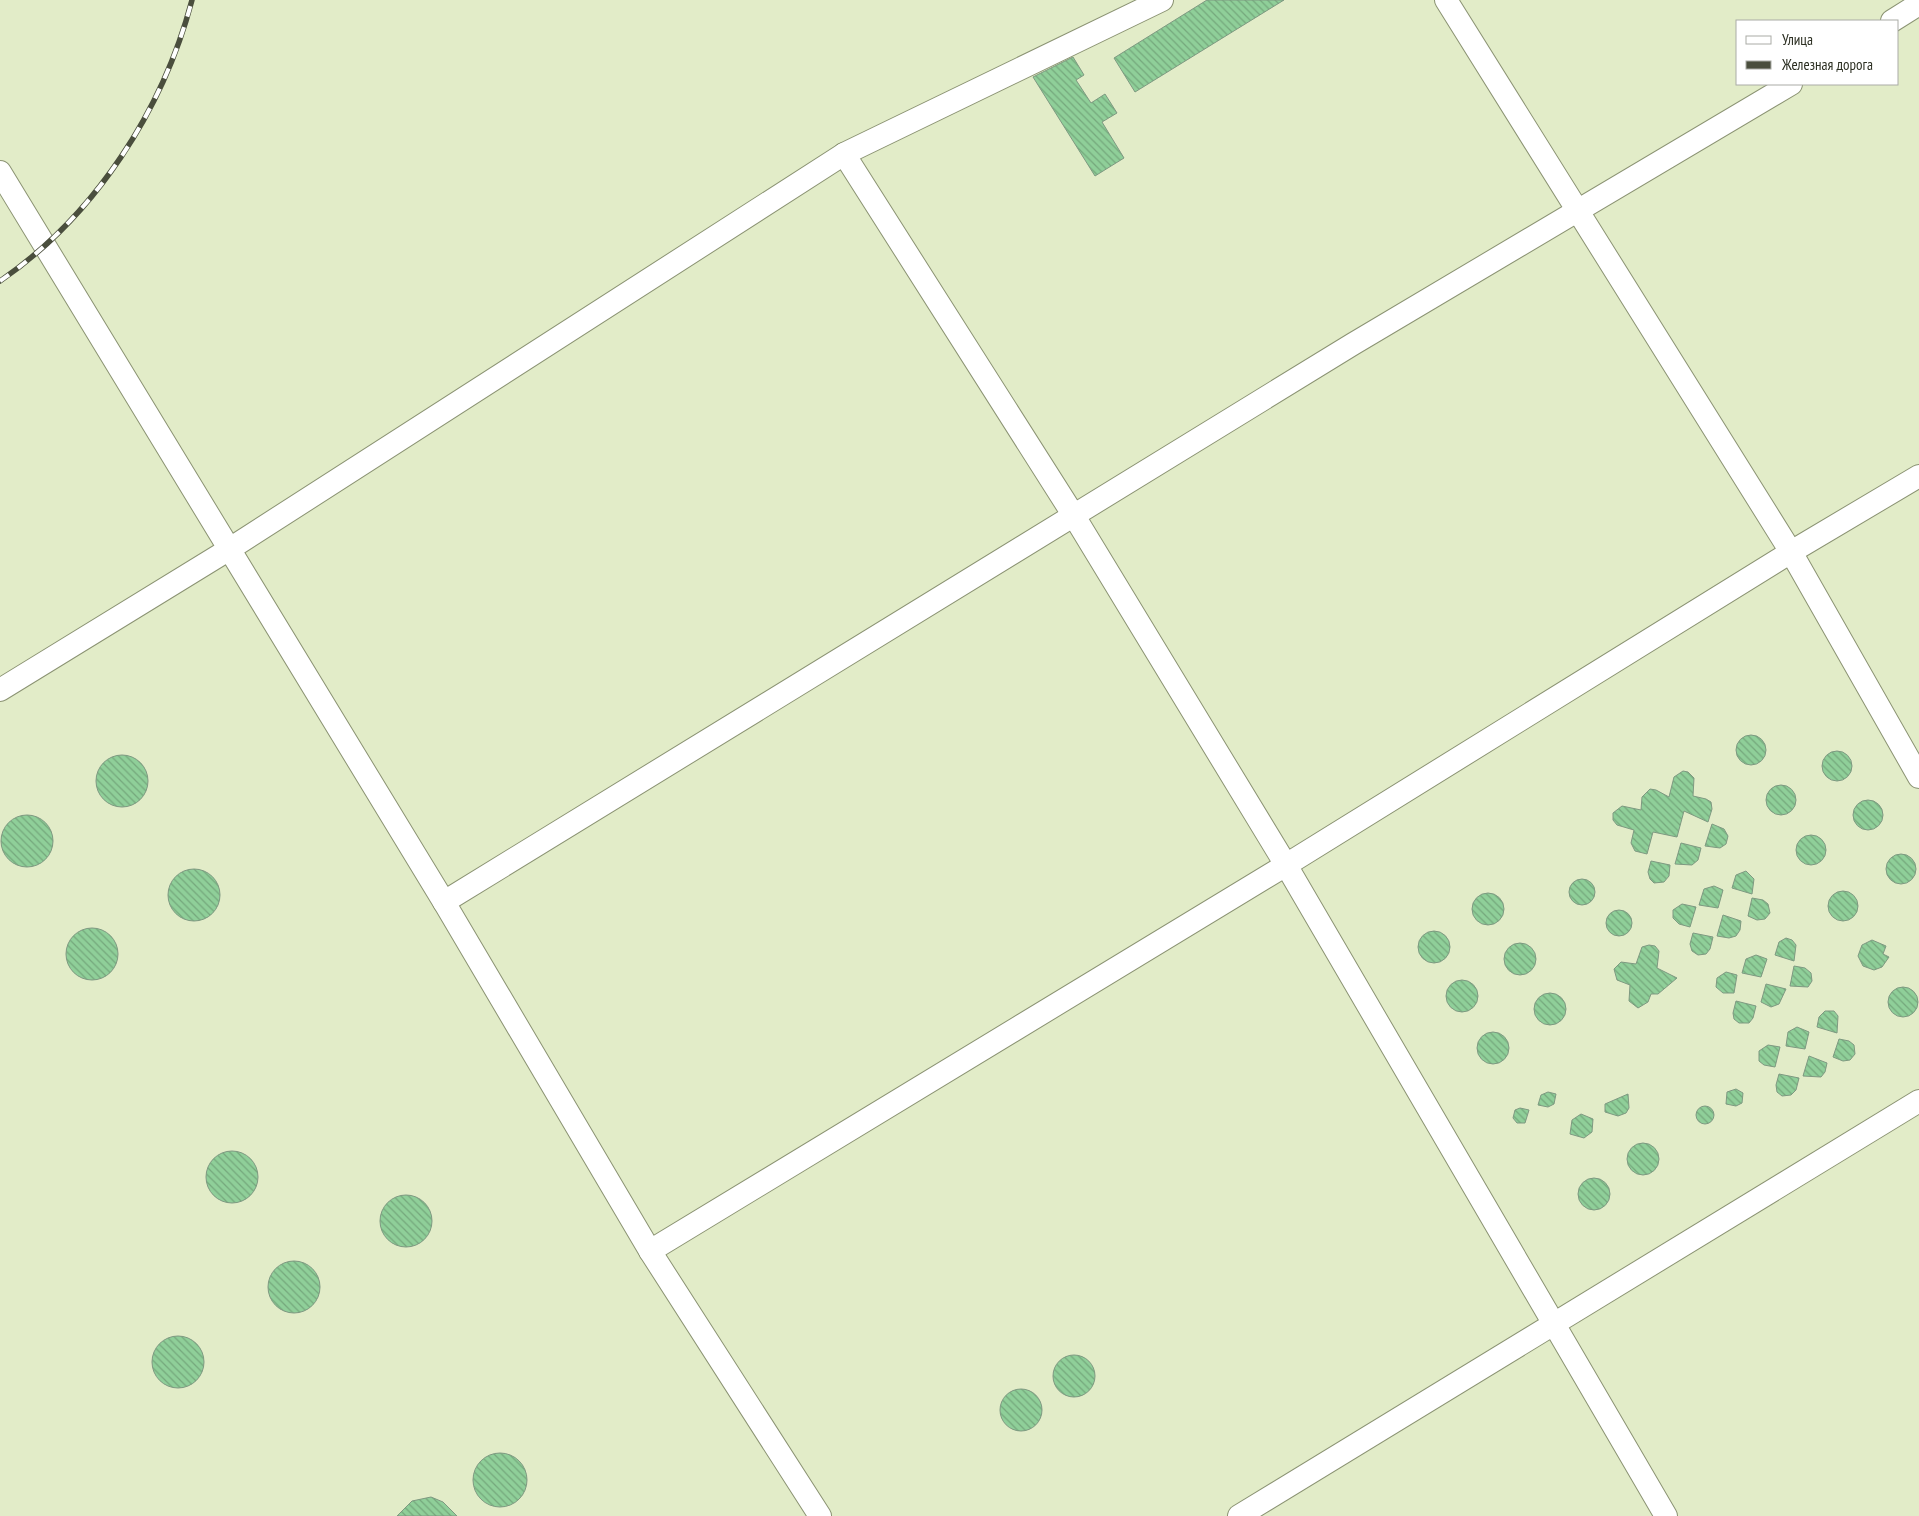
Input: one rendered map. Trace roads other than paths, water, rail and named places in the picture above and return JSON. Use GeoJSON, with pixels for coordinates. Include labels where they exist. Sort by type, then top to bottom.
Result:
{"type":"FeatureCollection","features":[{"type":"Feature","properties":{"kind":"lane"},"geometry":{"type":"LineString","coordinates":[[0,690],[228,550],[844,154],[1162,0]]}},
{"type":"Feature","properties":{"kind":"lane"},"geometry":{"type":"LineString","coordinates":[[1446,0],[1791,552],[1919,777]]}},
{"type":"Feature","properties":{"kind":"lane"},"geometry":{"type":"LineString","coordinates":[[1894,20],[1919,4]]}},
{"type":"Feature","properties":{"kind":"lane"},"geometry":{"type":"LineString","coordinates":[[444,902],[1361,339],[1578,212],[1788,85]]}},
{"type":"Feature","properties":{"kind":"lane"},"geometry":{"type":"LineString","coordinates":[[844,154],[1074,516],[1286,865],[1666,1516]]}},
{"type":"Feature","properties":{"kind":"lane"},"geometry":{"type":"LineString","coordinates":[[0,172],[228,550],[444,902],[650,1251],[820,1516]]}},
{"type":"Feature","properties":{"kind":"lane"},"geometry":{"type":"LineString","coordinates":[[650,1251],[1286,865],[1791,552],[1919,476]]}},
{"type":"Feature","properties":{"kind":"lane"},"geometry":{"type":"LineString","coordinates":[[1239,1516],[1919,1101]]}},
{"type":"Feature","properties":{"kind":"railway"},"geometry":{"type":"LineString","coordinates":[[0,281],[34,255],[66,225],[95,193],[121,157],[144,120],[163,81],[179,41],[192,0]]}}]}
